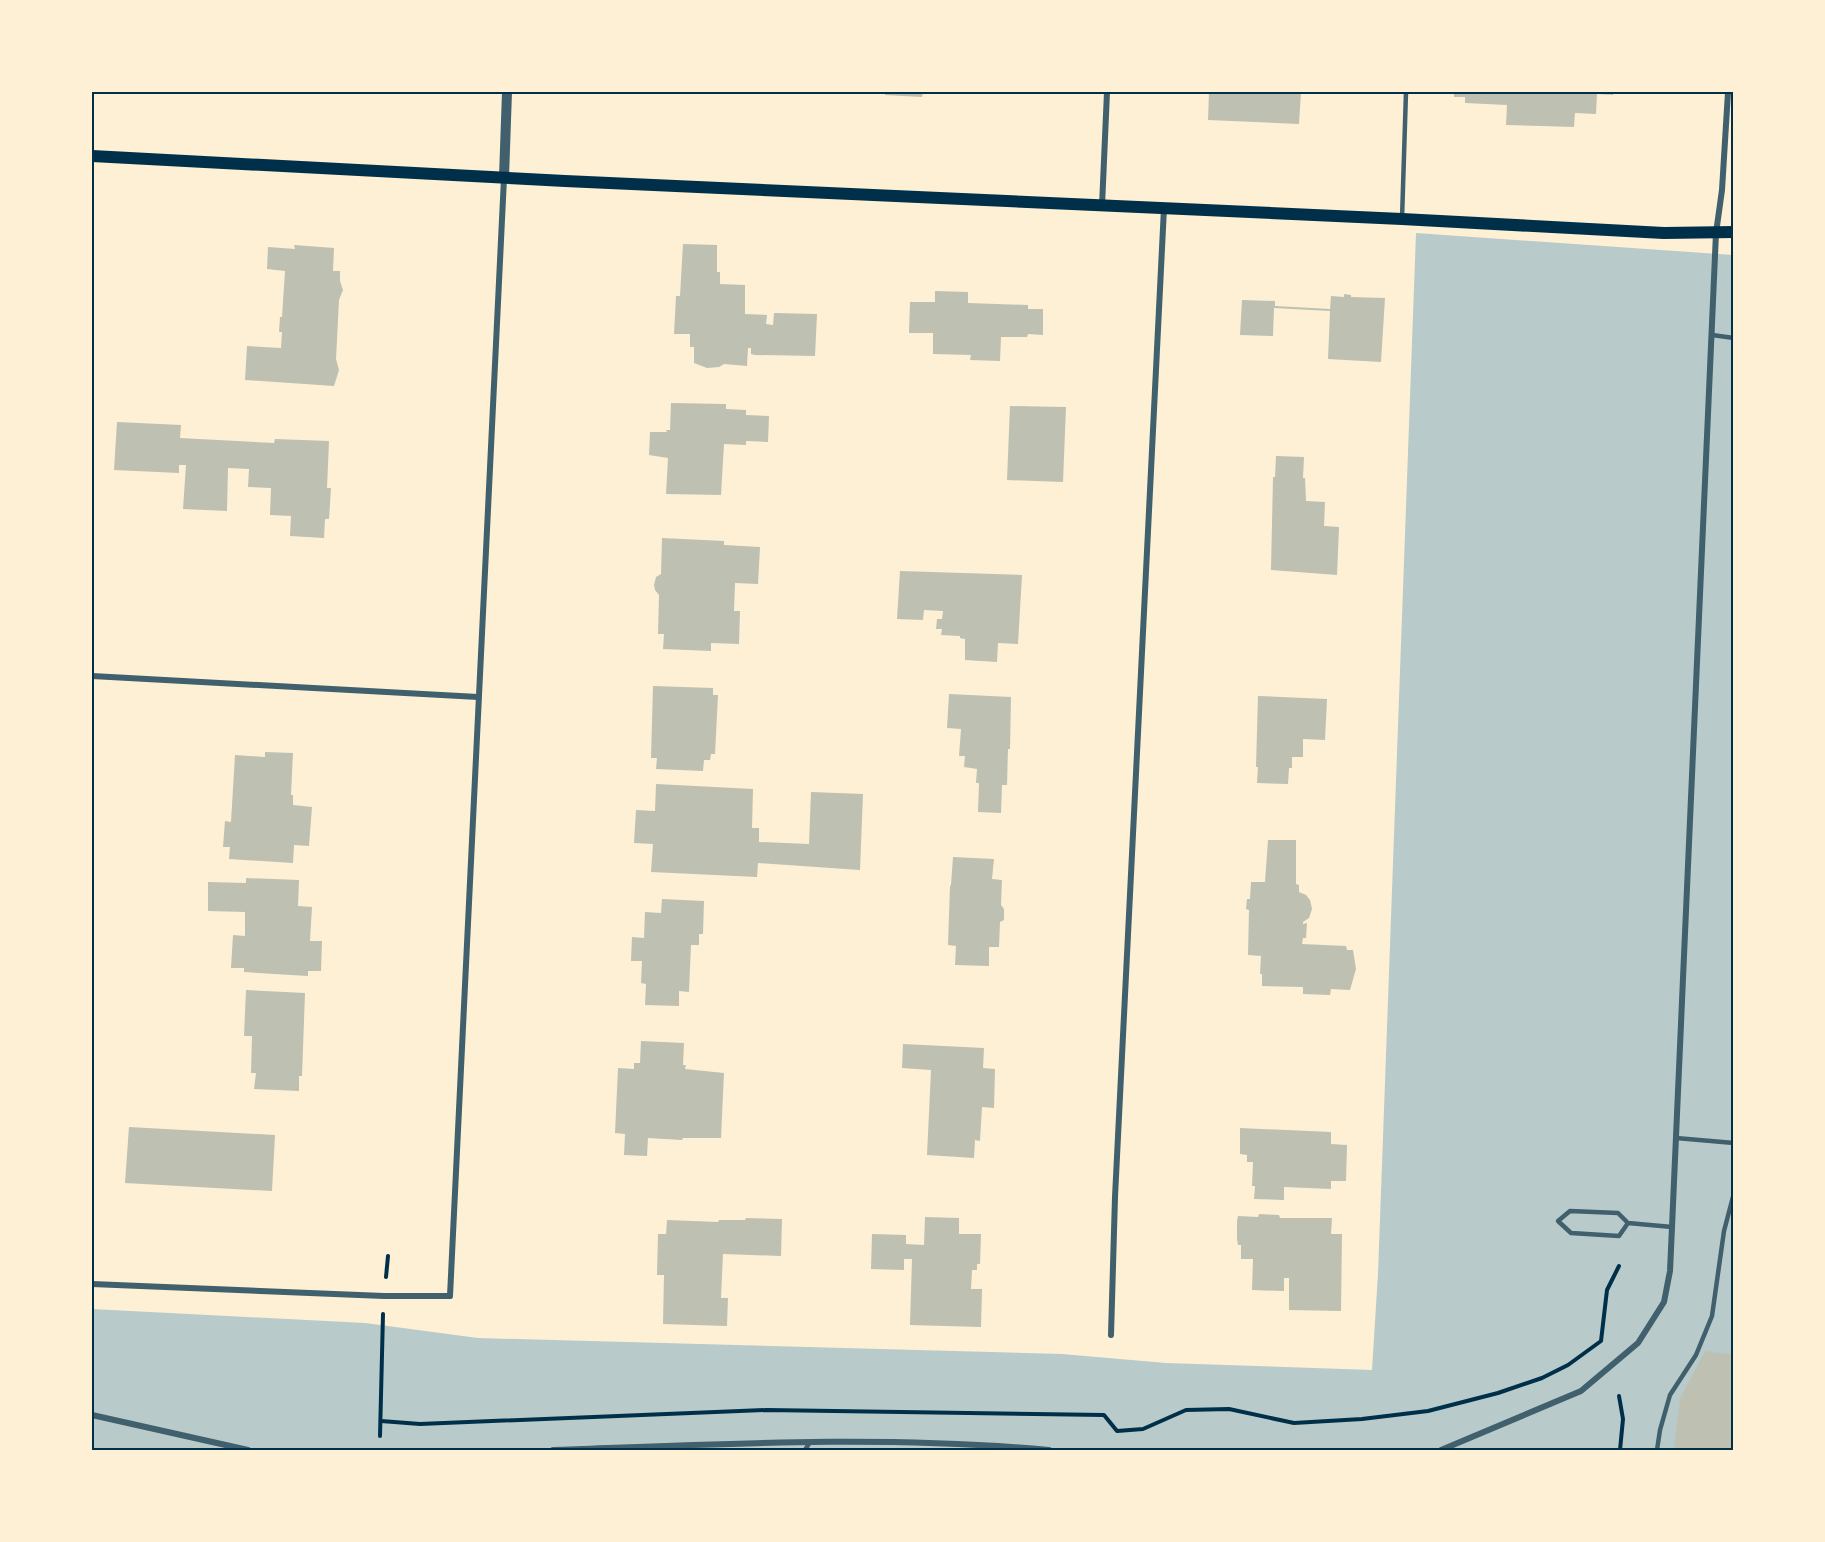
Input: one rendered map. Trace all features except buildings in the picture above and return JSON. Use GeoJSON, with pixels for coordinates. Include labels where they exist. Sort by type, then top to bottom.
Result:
{"type":"FeatureCollection","features":[{"type":"Feature","properties":{"kind":"main road"},"geometry":{"type":"LineString","coordinates":[[92,156],[1664,233],[1734,232]]}},
{"type":"Feature","properties":{"kind":"street"},"geometry":{"type":"LineString","coordinates":[[92,1284],[384,1296],[450,1296],[507,92]]}},
{"type":"Feature","properties":{"kind":"street"},"geometry":{"type":"LineString","coordinates":[[1102,206],[1107,92]]}},
{"type":"Feature","properties":{"kind":"street"},"geometry":{"type":"LineString","coordinates":[[1441,1450],[1581,1391],[1630,1351],[1644,1334],[1664,1302],[1670,1271],[1716,233],[1722,190],[1728,92]]}},
{"type":"Feature","properties":{"kind":"street"},"geometry":{"type":"LineString","coordinates":[[1111,1335],[1116,1173],[1164,208]]}},
{"type":"Feature","properties":{"kind":"street"},"geometry":{"type":"LineString","coordinates":[[92,676],[478,697]]}},
{"type":"Feature","properties":{"kind":"street"},"geometry":{"type":"LineString","coordinates":[[92,1415],[248,1450]]}},
{"type":"Feature","properties":{"kind":"street"},"geometry":{"type":"LineString","coordinates":[[553,1450],[690,1448],[810,1442],[981,1444],[1048,1450]]}},
{"type":"Feature","properties":{"kind":"lane"},"geometry":{"type":"LineString","coordinates":[[1402,219],[1406,92]]}},
{"type":"Feature","properties":{"kind":"lane"},"geometry":{"type":"LineString","coordinates":[[1712,335],[1734,338]]}},
{"type":"Feature","properties":{"kind":"lane"},"geometry":{"type":"LineString","coordinates":[[1676,1138],[1734,1143]]}},
{"type":"Feature","properties":{"kind":"lane"},"geometry":{"type":"LineString","coordinates":[[1657,1450],[1670,1395],[1696,1355],[1712,1316],[1724,1231],[1731,1196],[1734,1193]]}},
{"type":"Feature","properties":{"kind":"lane"},"geometry":{"type":"LineString","coordinates":[[1628,1223],[1619,1236],[1571,1233],[1558,1221],[1570,1211],[1618,1213],[1628,1223],[1672,1227]]}},
{"type":"Feature","properties":{"kind":"lane"},"geometry":{"type":"LineString","coordinates":[[805,1450],[810,1442]]}},
{"type":"Feature","properties":{"kind":"path"},"geometry":{"type":"LineString","coordinates":[[381,1420],[420,1424],[767,1410],[857,1411],[1104,1415],[1117,1431],[1143,1429],[1186,1410],[1229,1409],[1294,1423],[1362,1419],[1428,1411],[1498,1393],[1542,1378],[1568,1365],[1601,1341],[1606,1290],[1619,1266]]}},
{"type":"Feature","properties":{"kind":"path"},"geometry":{"type":"LineString","coordinates":[[380,1436],[384,1296]]}},
{"type":"Feature","properties":{"kind":"path"},"geometry":{"type":"LineString","coordinates":[[1619,1396],[1623,1419],[1620,1450]]}},
{"type":"Feature","properties":{"kind":"shaded area"},"geometry":{"type":"Polygon","coordinates":[[[1416,233],[1733,255],[1733,1450],[92,1450],[92,1309],[365,1323],[478,1338],[1062,1354],[1166,1363],[1372,1370],[1378,1274],[1416,233]]]}}]}
